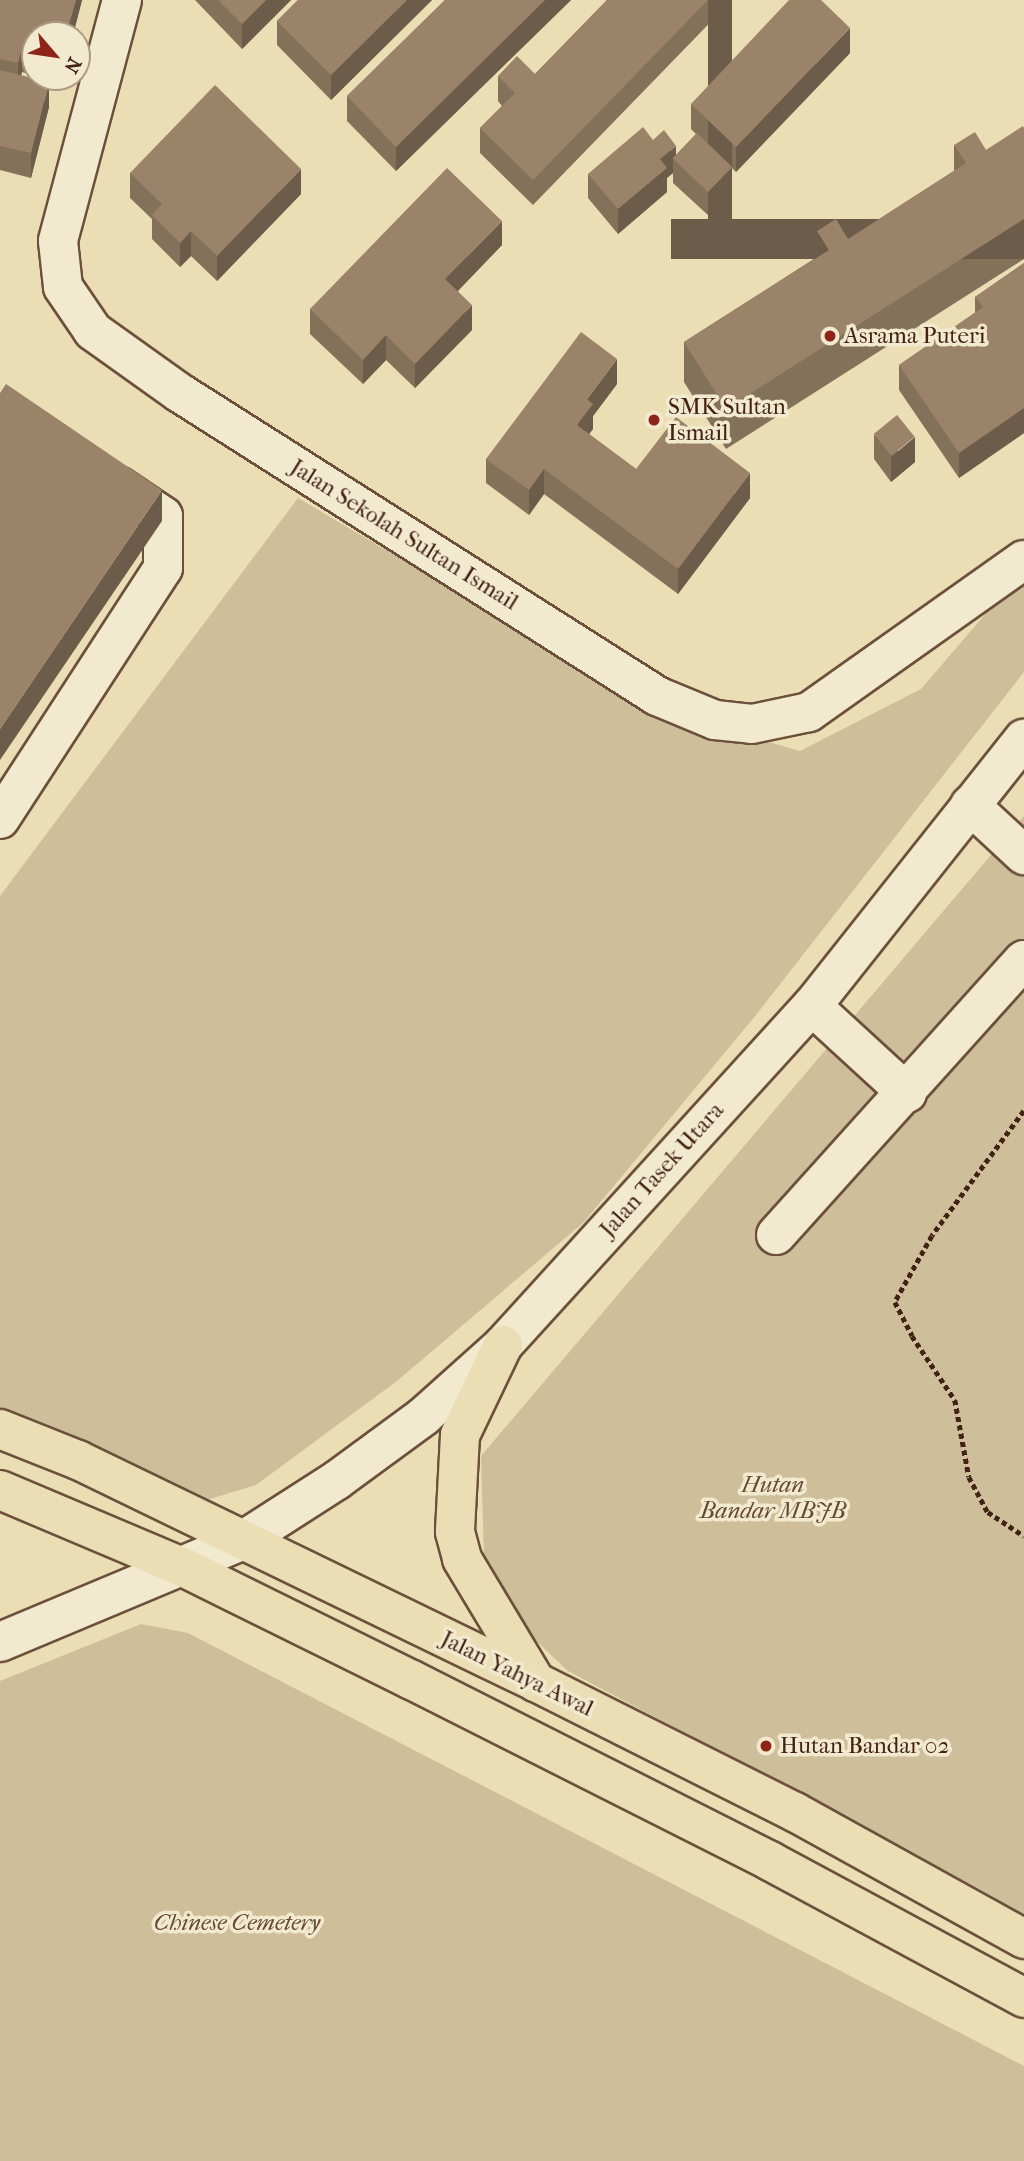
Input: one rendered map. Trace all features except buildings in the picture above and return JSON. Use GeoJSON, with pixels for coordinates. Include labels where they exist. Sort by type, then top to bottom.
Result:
{"type":"FeatureCollection","features":[{"type":"Feature","properties":{"kind":"main road"},"geometry":{"type":"LineString","coordinates":[[503,1345],[460,1435],[455,1532],[462,1559],[536,1682]]}},
{"type":"Feature","properties":{"kind":"main road","name":"Jalan Yahya Awal"},"geometry":{"type":"LineString","coordinates":[[0,1429],[78,1460],[536,1682],[795,1812],[1024,1939]]}},
{"type":"Feature","properties":{"kind":"main road"},"geometry":{"type":"LineString","coordinates":[[0,1490],[185,1568],[608,1778],[1024,1998]]}},
{"type":"Feature","properties":{"kind":"street","name":"Jalan Sekolah Sultan Ismail"},"geometry":{"type":"LineString","coordinates":[[122,0],[58,241],[63,287],[93,331],[180,393],[657,696],[715,720],[752,724],[809,712],[1024,560]]}},
{"type":"Feature","properties":{"kind":"street"},"geometry":{"type":"LineString","coordinates":[[0,819],[163,568],[163,516],[95,470]]}},
{"type":"Feature","properties":{"kind":"street","name":"Jalan Tasek Utara"},"geometry":{"type":"LineString","coordinates":[[0,1642],[185,1568],[242,1541],[424,1416],[503,1345],[812,1006],[1024,740]]}},
{"type":"Feature","properties":{"kind":"street"},"geometry":{"type":"LineString","coordinates":[[970,806],[1024,855]]}},
{"type":"Feature","properties":{"kind":"street"},"geometry":{"type":"LineString","coordinates":[[776,1235],[907,1094],[1024,960]]}},
{"type":"Feature","properties":{"kind":"street"},"geometry":{"type":"LineString","coordinates":[[812,1006],[907,1094]]}},
{"type":"Feature","properties":{"kind":"path"},"geometry":{"type":"LineString","coordinates":[[1024,1111],[932,1236],[895,1302],[912,1336],[955,1400],[969,1477],[988,1512],[1024,1536]]}},
{"type":"Feature","properties":{"kind":"green space"},"geometry":{"type":"Polygon","coordinates":[[[298,498],[655,709],[800,751],[921,689],[1024,569],[1024,672],[756,1015],[584,1222],[397,1381],[256,1485],[200,1502],[0,1416],[0,896],[298,498]]]}},
{"type":"Feature","properties":{"kind":"green space","name":"Hutan Bandar MBJB"},"geometry":{"type":"Polygon","coordinates":[[[1024,816],[1024,1919],[987,1893],[568,1671],[485,1592],[481,1456],[1024,816]]]}},
{"type":"Feature","properties":{"kind":"green space","name":"Chinese Cemetery"},"geometry":{"type":"Polygon","coordinates":[[[141,1624],[188,1633],[1024,2066],[1024,2161],[0,2161],[0,1681],[141,1624]]]}},
{"type":"Feature","properties":{"kind":"place","name":"Asrama Puteri"},"geometry":{"type":"Point","coordinates":[830,336]}},
{"type":"Feature","properties":{"kind":"place","name":"SMK Sultan Ismail"},"geometry":{"type":"Point","coordinates":[654,420]}},
{"type":"Feature","properties":{"kind":"place","name":"Hutan Bandar 02"},"geometry":{"type":"Point","coordinates":[766,1746]}}]}
